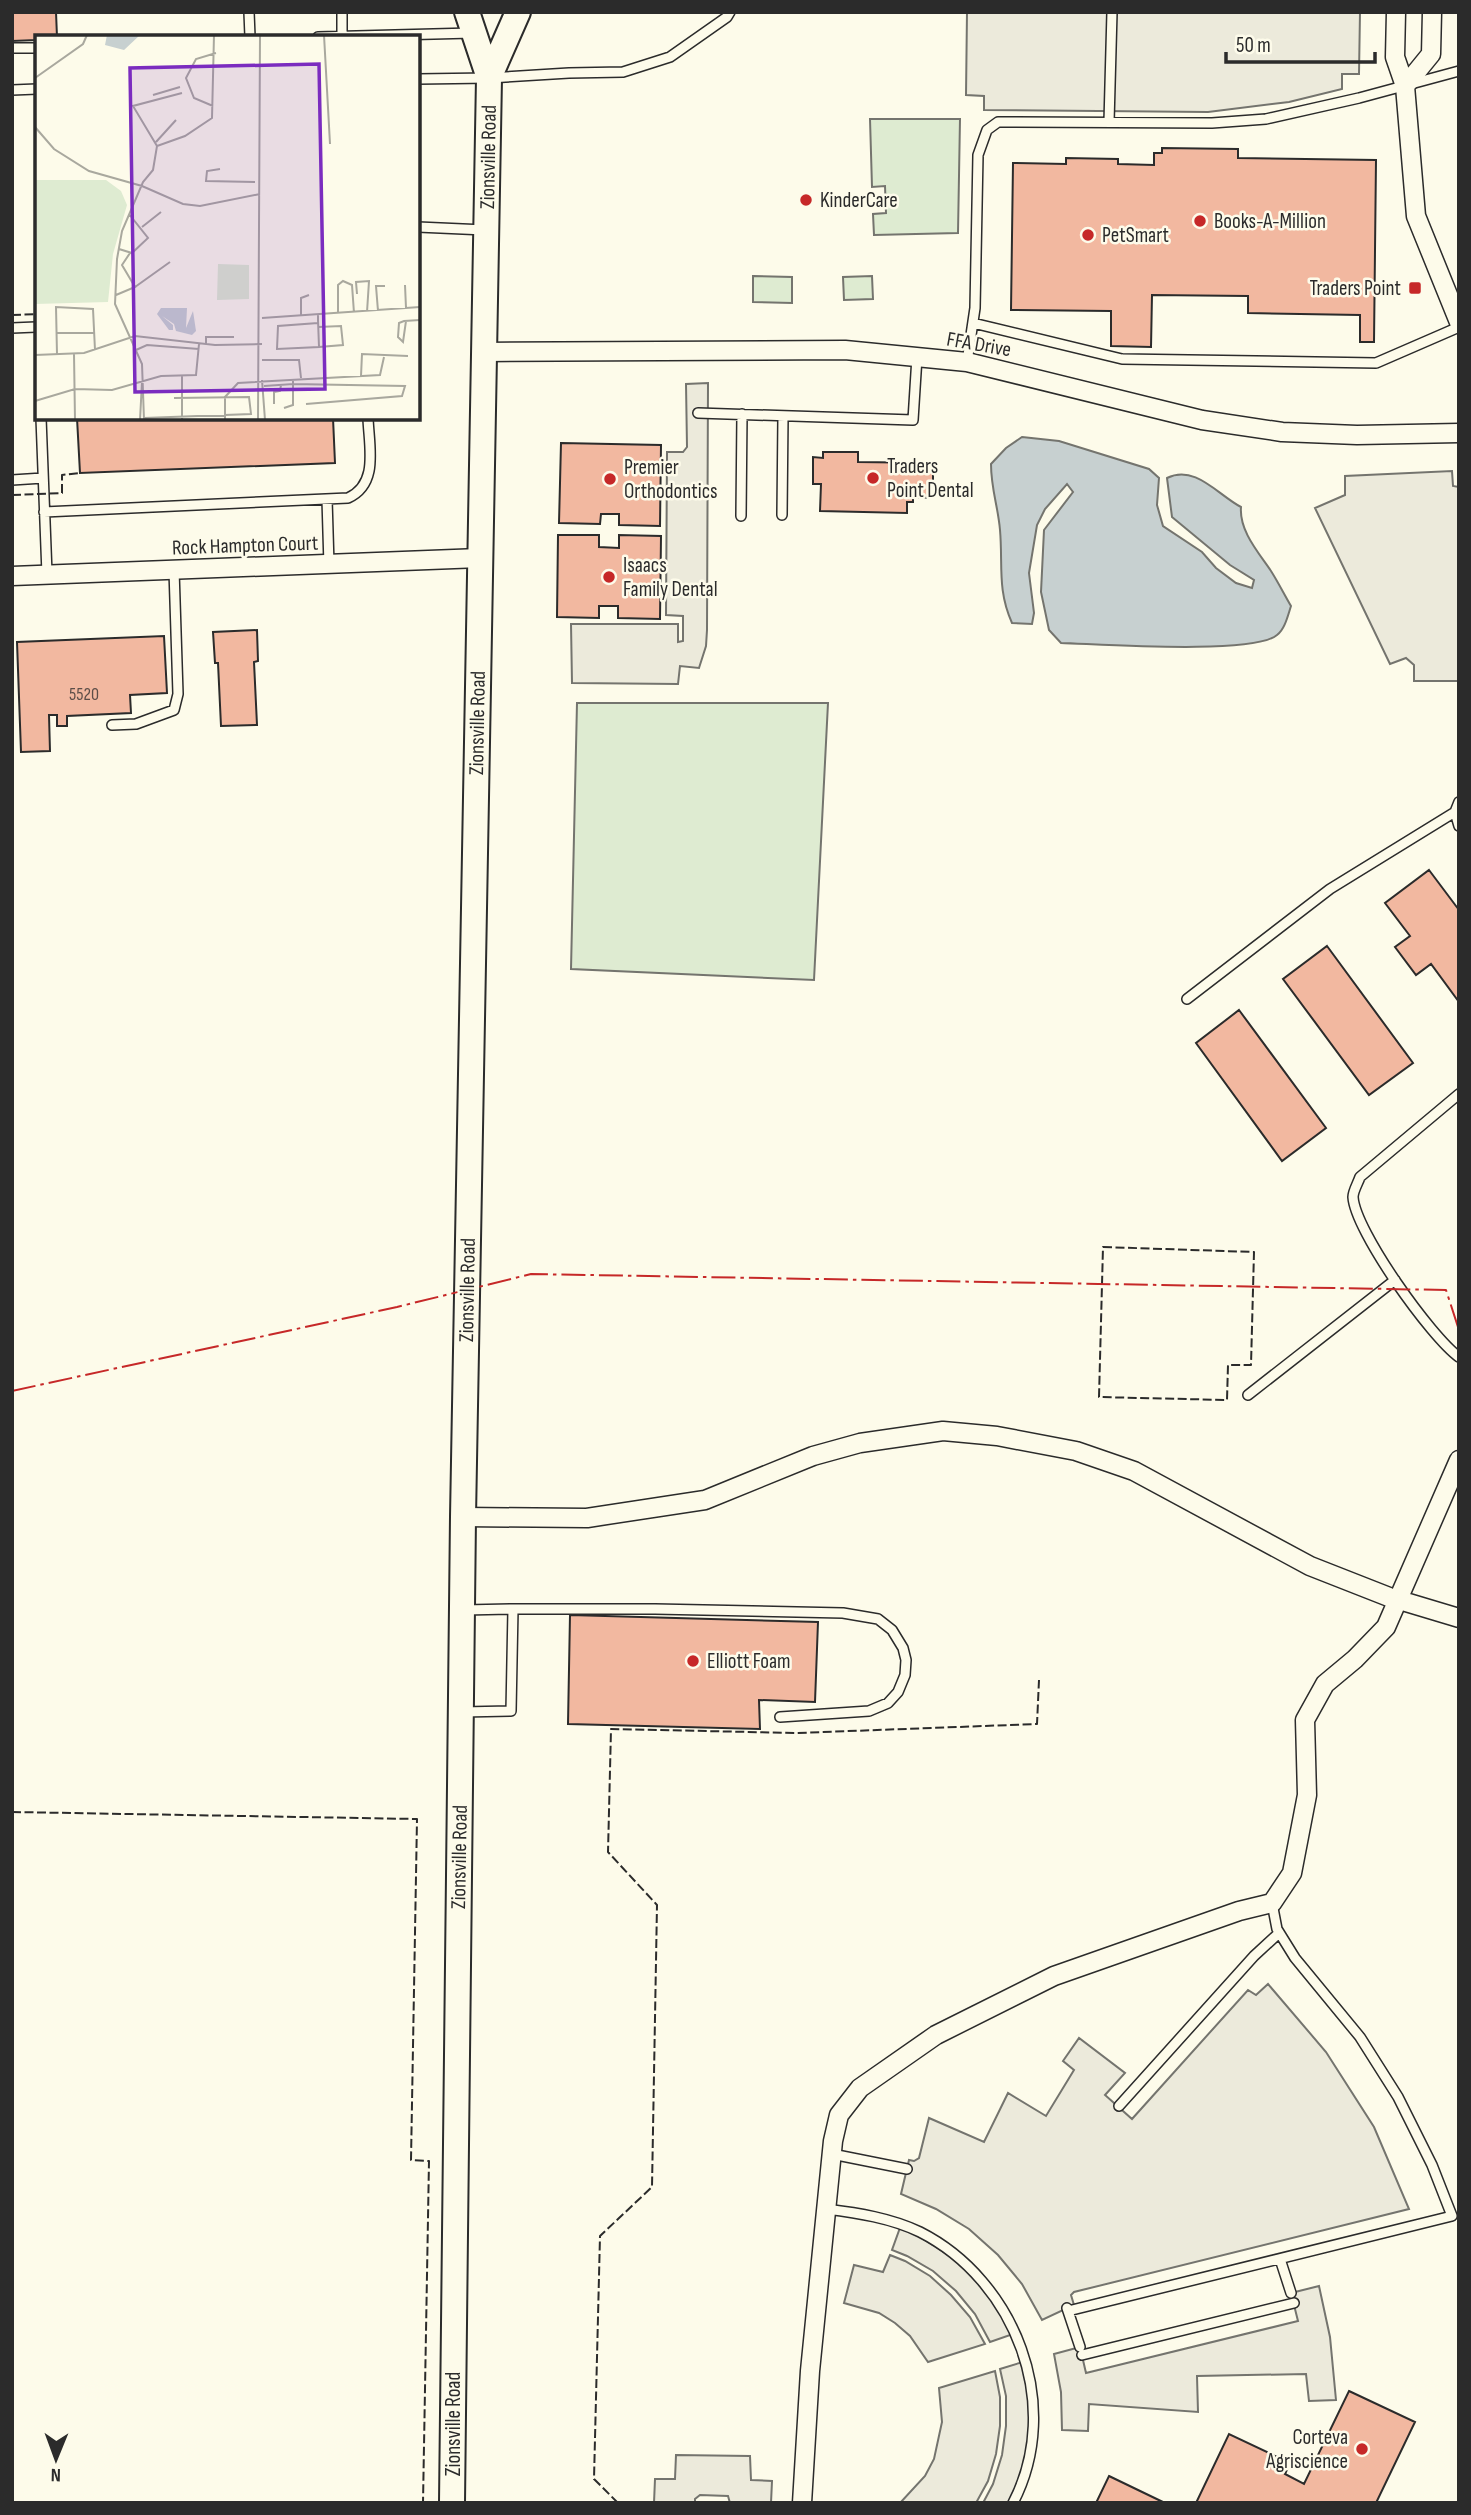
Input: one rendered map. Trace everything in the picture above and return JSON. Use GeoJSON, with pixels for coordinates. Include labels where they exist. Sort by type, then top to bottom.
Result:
{"type":"FeatureCollection","features":[{"type":"Feature","properties":{"kind":"main road","name":"Zionsville Road"},"geometry":{"type":"LineString","coordinates":[[489,78],[518,12]]}},
{"type":"Feature","properties":{"kind":"main road","name":"Zionsville Road"},"geometry":{"type":"LineString","coordinates":[[452,2503],[463,1517],[489,78],[470,23]]}},
{"type":"Feature","properties":{"kind":"street"},"geometry":{"type":"LineString","coordinates":[[1396,12],[1395,57],[1405,86],[1416,216],[1459,325]]}},
{"type":"Feature","properties":{"kind":"street"},"geometry":{"type":"LineString","coordinates":[[1405,86],[1431,54],[1432,12]]}},
{"type":"Feature","properties":{"kind":"street","name":"FFA Drive"},"geometry":{"type":"LineString","coordinates":[[485,352],[845,350],[967,362],[1202,420],[1282,432],[1357,435],[1459,433]]}},
{"type":"Feature","properties":{"kind":"street","name":"Rock Hampton Court"},"geometry":{"type":"LineString","coordinates":[[12,576],[480,558]]}},
{"type":"Feature","properties":{"kind":"street"},"geometry":{"type":"LineString","coordinates":[[463,1517],[587,1518],[705,1500],[814,1456],[860,1443],[943,1431],[997,1436],[1076,1451],[1134,1471],[1310,1566],[1398,1599],[1459,1618]]}},
{"type":"Feature","properties":{"kind":"street"},"geometry":{"type":"LineString","coordinates":[[802,2503],[810,2371],[832,2154],[839,2115],[860,2088],[936,2035],[1054,1976],[1239,1911],[1272,1903],[1292,1873],[1307,1795],[1305,1720],[1325,1684],[1355,1659],[1386,1627],[1459,1460]]}},
{"type":"Feature","properties":{"kind":"lane"},"geometry":{"type":"LineString","coordinates":[[249,12],[250,35]]}},
{"type":"Feature","properties":{"kind":"lane"},"geometry":{"type":"LineString","coordinates":[[342,12],[342,35],[470,23]]}},
{"type":"Feature","properties":{"kind":"lane"},"geometry":{"type":"LineString","coordinates":[[420,79],[623,72],[670,57],[727,17],[730,12]]}},
{"type":"Feature","properties":{"kind":"lane"},"geometry":{"type":"LineString","coordinates":[[1109,122],[1112,12]]}},
{"type":"Feature","properties":{"kind":"lane"},"geometry":{"type":"LineString","coordinates":[[12,48],[35,48]]}},
{"type":"Feature","properties":{"kind":"lane"},"geometry":{"type":"LineString","coordinates":[[967,362],[975,308],[978,155],[987,130],[998,122],[1212,123],[1266,119],[1459,71]]}},
{"type":"Feature","properties":{"kind":"lane"},"geometry":{"type":"LineString","coordinates":[[12,90],[35,89]]}},
{"type":"Feature","properties":{"kind":"lane"},"geometry":{"type":"LineString","coordinates":[[420,227],[486,230]]}},
{"type":"Feature","properties":{"kind":"lane"},"geometry":{"type":"LineString","coordinates":[[973,323],[1122,359],[1376,363],[1459,325]]}},
{"type":"Feature","properties":{"kind":"lane"},"geometry":{"type":"LineString","coordinates":[[12,328],[35,327]]}},
{"type":"Feature","properties":{"kind":"lane"},"geometry":{"type":"LineString","coordinates":[[698,413],[914,420],[917,357]]}},
{"type":"Feature","properties":{"kind":"lane"},"geometry":{"type":"LineString","coordinates":[[741,516],[742,414]]}},
{"type":"Feature","properties":{"kind":"lane"},"geometry":{"type":"LineString","coordinates":[[782,515],[783,416]]}},
{"type":"Feature","properties":{"kind":"lane"},"geometry":{"type":"LineString","coordinates":[[41,420],[47,574]]}},
{"type":"Feature","properties":{"kind":"lane"},"geometry":{"type":"LineString","coordinates":[[44,512],[348,498],[359,494],[368,482],[368,420]]}},
{"type":"Feature","properties":{"kind":"lane"},"geometry":{"type":"LineString","coordinates":[[12,480],[43,478]]}},
{"type":"Feature","properties":{"kind":"lane"},"geometry":{"type":"LineString","coordinates":[[327,499],[329,565]]}},
{"type":"Feature","properties":{"kind":"lane"},"geometry":{"type":"LineString","coordinates":[[112,726],[136,724],[174,710],[178,695],[174,570]]}},
{"type":"Feature","properties":{"kind":"lane"},"geometry":{"type":"LineString","coordinates":[[1187,999],[1331,889],[1455,812],[1459,802]]}},
{"type":"Feature","properties":{"kind":"lane"},"geometry":{"type":"LineString","coordinates":[[1455,812],[1459,826]]}},
{"type":"Feature","properties":{"kind":"lane"},"geometry":{"type":"LineString","coordinates":[[1459,1094],[1360,1177],[1353,1196],[1360,1220],[1414,1310],[1459,1357]]}},
{"type":"Feature","properties":{"kind":"lane"},"geometry":{"type":"LineString","coordinates":[[1248,1395],[1395,1280]]}},
{"type":"Feature","properties":{"kind":"lane"},"geometry":{"type":"LineString","coordinates":[[462,1609],[843,1613],[878,1619],[892,1630],[903,1648],[906,1660],[905,1675],[898,1692],[888,1703],[869,1711],[780,1717]]}},
{"type":"Feature","properties":{"kind":"lane"},"geometry":{"type":"LineString","coordinates":[[461,1712],[512,1711],[513,1609]]}},
{"type":"Feature","properties":{"kind":"lane"},"geometry":{"type":"LineString","coordinates":[[1272,1903],[1279,1933],[1360,2037],[1398,2096],[1432,2165],[1451,2216],[1067,2310],[1081,2351],[1293,2298],[1280,2259]]}},
{"type":"Feature","properties":{"kind":"lane"},"geometry":{"type":"LineString","coordinates":[[1119,2106],[1254,1956],[1279,1933]]}},
{"type":"Feature","properties":{"kind":"lane"},"geometry":{"type":"LineString","coordinates":[[832,2154],[907,2169]]}},
{"type":"Feature","properties":{"kind":"lane"},"geometry":{"type":"LineString","coordinates":[[826,2208],[887,2220],[919,2232],[958,2257],[997,2298],[1014,2328],[1026,2361],[1032,2393],[1033,2428],[1028,2461],[1013,2503]]}},
{"type":"Feature","properties":{"kind":"green space"},"geometry":{"type":"Polygon","coordinates":[[[870,119],[960,119],[958,233],[874,235],[873,214],[886,213],[885,186],[872,187],[870,119]]]}},
{"type":"Feature","properties":{"kind":"green space"},"geometry":{"type":"Polygon","coordinates":[[[753,276],[792,277],[792,303],[753,302],[753,276]]]}},
{"type":"Feature","properties":{"kind":"green space"},"geometry":{"type":"Polygon","coordinates":[[[872,276],[873,299],[844,300],[843,277],[872,276]]]}},
{"type":"Feature","properties":{"kind":"green space"},"geometry":{"type":"Polygon","coordinates":[[[577,703],[828,703],[814,980],[571,969],[577,703]]]}},
{"type":"Feature","properties":{"kind":"shaded area"},"geometry":{"type":"Polygon","coordinates":[[[967,12],[1360,12],[1359,74],[1342,74],[1342,89],[1289,102],[1208,112],[984,110],[984,96],[966,95],[967,12]]]}},
{"type":"Feature","properties":{"kind":"shaded area"},"geometry":{"type":"Polygon","coordinates":[[[708,383],[707,630],[706,646],[699,668],[680,666],[678,684],[572,683],[571,624],[678,624],[678,642],[683,641],[683,616],[666,615],[667,452],[683,452],[687,447],[686,384],[708,383]]]}},
{"type":"Feature","properties":{"kind":"shaded area"},"geometry":{"type":"Polygon","coordinates":[[[1022,437],[1059,441],[1149,469],[1159,478],[1157,505],[1163,526],[1202,552],[1216,568],[1236,583],[1252,588],[1254,580],[1230,565],[1172,517],[1167,478],[1187,475],[1197,478],[1241,507],[1246,533],[1291,606],[1280,632],[1263,641],[1209,647],[1061,643],[1049,630],[1041,592],[1044,530],[1073,492],[1067,484],[1045,509],[1037,525],[1029,573],[1034,613],[1032,624],[1012,623],[1002,588],[1000,530],[991,464],[1006,448],[1022,437]]]}},
{"type":"Feature","properties":{"kind":"shaded area"},"geometry":{"type":"Polygon","coordinates":[[[1452,471],[1453,486],[1459,487],[1459,681],[1414,681],[1414,665],[1406,658],[1390,664],[1315,508],[1345,495],[1345,476],[1452,471]]]}},
{"type":"Feature","properties":{"kind":"shaded area"},"geometry":{"type":"Polygon","coordinates":[[[1268,1984],[1326,2052],[1374,2127],[1409,2209],[1074,2292],[1071,2295],[1074,2305],[1042,2320],[1022,2284],[998,2255],[969,2229],[936,2209],[901,2194],[909,2160],[919,2158],[929,2118],[984,2142],[1008,2093],[1046,2116],[1074,2070],[1063,2061],[1079,2038],[1125,2073],[1105,2095],[1132,2119],[1248,1990],[1256,1995],[1268,1984]]]}},
{"type":"Feature","properties":{"kind":"shaded area"},"geometry":{"type":"Polygon","coordinates":[[[901,2225],[975,2272],[1016,2333],[990,2342],[975,2314],[956,2291],[933,2271],[892,2250],[901,2225]]]}},
{"type":"Feature","properties":{"kind":"shaded area"},"geometry":{"type":"Polygon","coordinates":[[[890,2255],[930,2276],[951,2295],[970,2317],[985,2344],[928,2362],[910,2336],[895,2323],[879,2313],[844,2303],[854,2265],[883,2272],[890,2255]]]}},
{"type":"Feature","properties":{"kind":"shaded area"},"geometry":{"type":"Polygon","coordinates":[[[1319,2286],[1330,2337],[1336,2400],[1309,2401],[1306,2374],[1197,2376],[1198,2412],[1089,2404],[1088,2431],[1062,2430],[1061,2392],[1054,2354],[1080,2347],[1086,2373],[1298,2321],[1291,2293],[1319,2286]]]}},
{"type":"Feature","properties":{"kind":"shaded area"},"geometry":{"type":"Polygon","coordinates":[[[1026,2361],[1033,2428],[1013,2503],[983,2503],[993,2484],[1002,2455],[1006,2426],[1006,2396],[1000,2369],[1026,2361]]]}},
{"type":"Feature","properties":{"kind":"shaded area"},"geometry":{"type":"Polygon","coordinates":[[[995,2371],[1000,2397],[996,2454],[988,2481],[976,2503],[900,2503],[925,2476],[934,2459],[942,2422],[939,2388],[995,2371]]]}},
{"type":"Feature","properties":{"kind":"shaded area"},"geometry":{"type":"Polygon","coordinates":[[[676,2455],[750,2456],[751,2480],[772,2481],[771,2503],[730,2503],[728,2496],[700,2495],[695,2499],[695,2503],[654,2503],[655,2479],[675,2479],[676,2455]]]}},
{"type":"Feature","properties":{"kind":"building"},"geometry":{"type":"Polygon","coordinates":[[[12,12],[56,12],[57,35],[35,35],[35,40],[12,41],[12,12]]]}},
{"type":"Feature","properties":{"kind":"building"},"geometry":{"type":"Polygon","coordinates":[[[1162,148],[1238,149],[1238,158],[1376,160],[1374,342],[1360,342],[1360,315],[1248,313],[1248,296],[1152,295],[1151,347],[1111,346],[1111,311],[1011,310],[1013,163],[1066,164],[1066,158],[1118,159],[1118,164],[1154,165],[1154,153],[1162,153],[1162,148]]]}},
{"type":"Feature","properties":{"kind":"building"},"geometry":{"type":"Polygon","coordinates":[[[77,420],[333,420],[335,463],[80,473],[77,420]]]}},
{"type":"Feature","properties":{"kind":"building","name":"Premier Orthodontics"},"geometry":{"type":"Polygon","coordinates":[[[561,443],[661,445],[660,526],[619,525],[619,514],[601,514],[600,524],[559,523],[561,443]]]}},
{"type":"Feature","properties":{"kind":"building","name":"Traders Point Dental"},"geometry":{"type":"Polygon","coordinates":[[[823,452],[858,452],[858,462],[936,463],[936,470],[933,472],[933,498],[913,497],[913,502],[907,502],[907,513],[820,511],[821,484],[813,484],[813,457],[823,458],[823,452]]]}},
{"type":"Feature","properties":{"kind":"building","name":"Isaacs Family Dental"},"geometry":{"type":"Polygon","coordinates":[[[558,535],[599,535],[599,547],[619,548],[619,535],[661,536],[660,619],[618,618],[618,606],[599,606],[599,618],[557,617],[558,535]]]}},
{"type":"Feature","properties":{"kind":"building"},"geometry":{"type":"Polygon","coordinates":[[[257,630],[258,661],[254,662],[257,725],[221,726],[218,663],[215,663],[213,632],[257,630]]]}},
{"type":"Feature","properties":{"kind":"building"},"geometry":{"type":"Polygon","coordinates":[[[164,636],[167,693],[130,695],[131,713],[67,716],[67,726],[57,726],[57,715],[49,715],[50,751],[21,752],[17,642],[164,636]]]}},
{"type":"Feature","properties":{"kind":"building"},"geometry":{"type":"Polygon","coordinates":[[[1429,870],[1459,910],[1459,1002],[1431,964],[1416,975],[1395,947],[1410,936],[1385,903],[1429,870]]]}},
{"type":"Feature","properties":{"kind":"building"},"geometry":{"type":"Polygon","coordinates":[[[1327,946],[1413,1063],[1369,1095],[1283,979],[1327,946]]]}},
{"type":"Feature","properties":{"kind":"building"},"geometry":{"type":"Polygon","coordinates":[[[1239,1010],[1326,1128],[1282,1161],[1196,1043],[1239,1010]]]}},
{"type":"Feature","properties":{"kind":"building","name":"Elliott Foam"},"geometry":{"type":"Polygon","coordinates":[[[570,1615],[818,1622],[815,1702],[759,1700],[760,1729],[568,1724],[570,1615]]]}},
{"type":"Feature","properties":{"kind":"building","name":"Corteva Agriscience"},"geometry":{"type":"Polygon","coordinates":[[[1349,2391],[1415,2422],[1376,2503],[1196,2503],[1229,2434],[1290,2463],[1285,2474],[1304,2484],[1349,2391]]]}},
{"type":"Feature","properties":{"kind":"building"},"geometry":{"type":"Polygon","coordinates":[[[1109,2476],[1165,2503],[1096,2503],[1109,2476]]]}},
{"type":"Feature","properties":{"kind":"fence"},"geometry":{"type":"LineString","coordinates":[[12,315],[35,314]]}},
{"type":"Feature","properties":{"kind":"fence"},"geometry":{"type":"LineString","coordinates":[[12,495],[62,493],[62,475],[80,473]]}},
{"type":"Feature","properties":{"kind":"fence"},"geometry":{"type":"LineString","coordinates":[[1103,1247],[1254,1252],[1251,1365],[1228,1365],[1227,1400],[1099,1397],[1103,1247]]}},
{"type":"Feature","properties":{"kind":"fence"},"geometry":{"type":"LineString","coordinates":[[618,2503],[594,2479],[600,2236],[652,2187],[657,1905],[608,1852],[611,1729],[797,1733],[1037,1724],[1039,1680]]}},
{"type":"Feature","properties":{"kind":"fence"},"geometry":{"type":"LineString","coordinates":[[12,1812],[417,1819],[411,2160],[429,2161],[423,2503]]}},
{"type":"Feature","properties":{"kind":"power"},"geometry":{"type":"LineString","coordinates":[[12,1391],[397,1307],[531,1274],[1446,1290],[1459,1330]]}},
{"type":"Feature","properties":{"kind":"place","name":"KinderCare"},"geometry":{"type":"Point","coordinates":[806,200]}},
{"type":"Feature","properties":{"kind":"place","name":"Books-A-Million"},"geometry":{"type":"Point","coordinates":[1200,221]}},
{"type":"Feature","properties":{"kind":"place","name":"PetSmart"},"geometry":{"type":"Point","coordinates":[1088,235]}},
{"type":"Feature","properties":{"kind":"place","name":"Traders Point"},"geometry":{"type":"Point","coordinates":[1415,288]}},
{"type":"Feature","properties":{"kind":"place","name":"Traders Point Dental"},"geometry":{"type":"Point","coordinates":[873,478]}},
{"type":"Feature","properties":{"kind":"place","name":"Premier Orthodontics"},"geometry":{"type":"Point","coordinates":[610,479]}},
{"type":"Feature","properties":{"kind":"place","name":"Isaacs Family Dental"},"geometry":{"type":"Point","coordinates":[609,577]}},
{"type":"Feature","properties":{"kind":"place","name":"Elliott Foam"},"geometry":{"type":"Point","coordinates":[693,1661]}},
{"type":"Feature","properties":{"kind":"place","name":"Corteva Agriscience"},"geometry":{"type":"Point","coordinates":[1362,2449]}}]}
